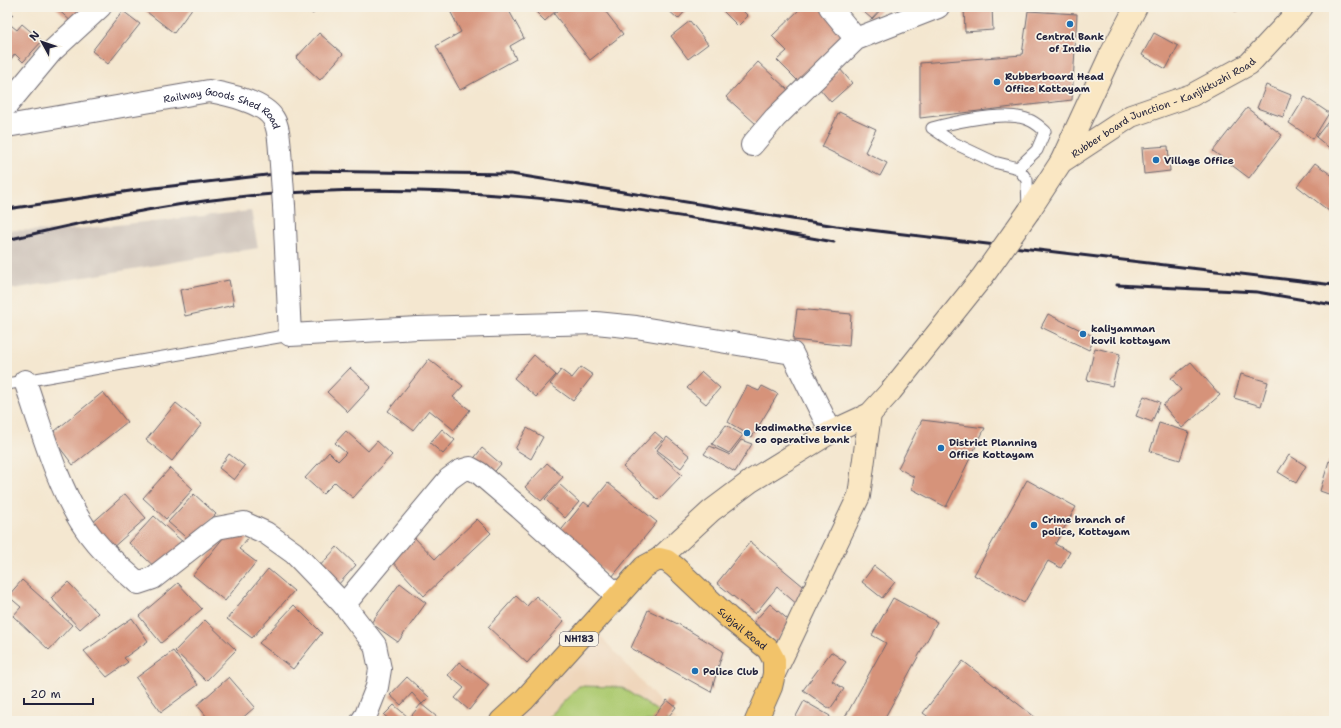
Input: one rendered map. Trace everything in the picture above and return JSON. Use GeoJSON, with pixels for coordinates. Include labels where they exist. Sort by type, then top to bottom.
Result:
{"type":"FeatureCollection","features":[{"type":"Feature","properties":{"kind":"highway","name":"Subjail Road"},"geometry":{"type":"LineString","coordinates":[[659,560],[667,562],[674,567],[729,618],[768,649],[774,660],[774,674],[771,688],[756,721]]}},
{"type":"Feature","properties":{"kind":"highway","name":"NH183"},"geometry":{"type":"LineString","coordinates":[[501,721],[524,700],[644,567],[659,560]]}},
{"type":"Feature","properties":{"kind":"main road"},"geometry":{"type":"LineString","coordinates":[[1060,162],[1109,58],[1136,7]]}},
{"type":"Feature","properties":{"kind":"main road","name":"Rubber board Junction - Kanjikkuzhi Road"},"geometry":{"type":"LineString","coordinates":[[870,414],[891,391],[983,276],[1060,162],[1131,116],[1192,95],[1249,64],[1302,7]]}},
{"type":"Feature","properties":{"kind":"main road"},"geometry":{"type":"LineString","coordinates":[[659,560],[717,507],[751,481],[831,432],[870,414]]}},
{"type":"Feature","properties":{"kind":"main road"},"geometry":{"type":"LineString","coordinates":[[774,674],[859,496],[870,414]]}},
{"type":"Feature","properties":{"kind":"street"},"geometry":{"type":"LineString","coordinates":[[7,105],[52,52],[100,7]]}},
{"type":"Feature","properties":{"kind":"street"},"geometry":{"type":"LineString","coordinates":[[830,7],[856,39]]}},
{"type":"Feature","properties":{"kind":"street"},"geometry":{"type":"LineString","coordinates":[[752,145],[775,118],[856,39],[938,7]]}},
{"type":"Feature","properties":{"kind":"street","name":"Railway Goods Shed Road"},"geometry":{"type":"LineString","coordinates":[[7,126],[209,91],[233,96],[261,108],[273,117],[278,133],[284,206],[290,334]]}},
{"type":"Feature","properties":{"kind":"street"},"geometry":{"type":"LineString","coordinates":[[290,334],[418,328],[596,323],[636,327],[792,353],[831,432]]}},
{"type":"Feature","properties":{"kind":"street"},"geometry":{"type":"LineString","coordinates":[[16,383],[49,451],[74,511],[98,545],[138,583],[153,578],[217,528],[244,523],[266,533],[294,553],[344,605],[375,645],[380,669],[377,687],[366,716],[362,721]]}},
{"type":"Feature","properties":{"kind":"street"},"geometry":{"type":"LineString","coordinates":[[344,605],[449,479],[460,471],[470,468],[479,473],[514,503],[618,596]]}},
{"type":"Feature","properties":{"kind":"lane"},"geometry":{"type":"LineString","coordinates":[[1018,168],[1037,150],[1044,131],[1029,120],[1008,117],[966,120],[932,128],[954,143],[988,159],[1018,168],[1027,180],[1028,211]]}},
{"type":"Feature","properties":{"kind":"lane"},"geometry":{"type":"LineString","coordinates":[[16,383],[290,334]]}},
{"type":"Feature","properties":{"kind":"shaded area"},"geometry":{"type":"Polygon","coordinates":[[[251,211],[258,248],[7,290],[7,230],[59,231],[251,211]]]}},
{"type":"Feature","properties":{"kind":"shaded area"},"geometry":{"type":"Polygon","coordinates":[[[596,631],[677,721],[507,721],[596,631]]]}},
{"type":"Feature","properties":{"kind":"green space"},"geometry":{"type":"Polygon","coordinates":[[[579,686],[621,687],[662,714],[668,721],[545,721],[579,686]]]}},
{"type":"Feature","properties":{"kind":"building"},"geometry":{"type":"Polygon","coordinates":[[[55,7],[88,7],[74,24],[55,7]]]}},
{"type":"Feature","properties":{"kind":"building"},"geometry":{"type":"Polygon","coordinates":[[[145,7],[193,7],[174,33],[143,9],[145,7]]]}},
{"type":"Feature","properties":{"kind":"building"},"geometry":{"type":"Polygon","coordinates":[[[303,7],[318,7],[313,14],[303,7]]]}},
{"type":"Feature","properties":{"kind":"building"},"geometry":{"type":"Polygon","coordinates":[[[448,7],[507,7],[524,38],[510,46],[516,59],[460,90],[436,46],[461,32],[448,7]]]}},
{"type":"Feature","properties":{"kind":"building"},"geometry":{"type":"Polygon","coordinates":[[[531,7],[560,7],[545,21],[531,7]]]}},
{"type":"Feature","properties":{"kind":"building"},"geometry":{"type":"Polygon","coordinates":[[[563,7],[602,7],[623,34],[590,60],[554,14],[563,7]]]}},
{"type":"Feature","properties":{"kind":"building"},"geometry":{"type":"Polygon","coordinates":[[[665,7],[689,7],[678,19],[665,7]]]}},
{"type":"Feature","properties":{"kind":"building"},"geometry":{"type":"Polygon","coordinates":[[[719,7],[739,7],[748,16],[738,26],[719,7]]]}},
{"type":"Feature","properties":{"kind":"building"},"geometry":{"type":"Polygon","coordinates":[[[745,7],[755,7],[747,11],[745,7]]]}},
{"type":"Feature","properties":{"kind":"building"},"geometry":{"type":"Polygon","coordinates":[[[802,7],[822,7],[849,35],[800,83],[777,60],[787,51],[772,36],[802,7]]]}},
{"type":"Feature","properties":{"kind":"building"},"geometry":{"type":"Polygon","coordinates":[[[858,7],[883,7],[872,19],[858,7]]]}},
{"type":"Feature","properties":{"kind":"building"},"geometry":{"type":"Polygon","coordinates":[[[964,7],[992,7],[993,30],[965,32],[964,7]]]}},
{"type":"Feature","properties":{"kind":"building"},"geometry":{"type":"Polygon","coordinates":[[[1229,7],[1240,7],[1237,12],[1229,7]]]}},
{"type":"Feature","properties":{"kind":"building"},"geometry":{"type":"Polygon","coordinates":[[[7,9],[13,14],[7,21],[7,9]]]}},
{"type":"Feature","properties":{"kind":"building"},"geometry":{"type":"Polygon","coordinates":[[[123,11],[140,24],[108,64],[92,51],[123,11]]]}},
{"type":"Feature","properties":{"kind":"building","name":"Rubberboard Head Office Kottayam"},"geometry":{"type":"Polygon","coordinates":[[[1028,11],[1077,14],[1072,100],[920,118],[920,63],[1022,55],[1028,11]]]}},
{"type":"Feature","properties":{"kind":"building"},"geometry":{"type":"Polygon","coordinates":[[[690,21],[708,44],[688,59],[671,36],[690,21]]]}},
{"type":"Feature","properties":{"kind":"building"},"geometry":{"type":"Polygon","coordinates":[[[7,22],[17,30],[22,24],[42,41],[23,62],[15,54],[7,64],[7,22]]]}},
{"type":"Feature","properties":{"kind":"building"},"geometry":{"type":"Polygon","coordinates":[[[319,33],[343,54],[320,80],[296,58],[319,33]]]}},
{"type":"Feature","properties":{"kind":"building"},"geometry":{"type":"Polygon","coordinates":[[[1154,33],[1178,46],[1166,69],[1142,55],[1154,33]]]}},
{"type":"Feature","properties":{"kind":"building"},"geometry":{"type":"Polygon","coordinates":[[[758,62],[788,90],[756,124],[726,97],[758,62]]]}},
{"type":"Feature","properties":{"kind":"building"},"geometry":{"type":"Polygon","coordinates":[[[7,64],[12,67],[7,72],[7,64]]]}},
{"type":"Feature","properties":{"kind":"building"},"geometry":{"type":"Polygon","coordinates":[[[840,69],[852,83],[831,102],[819,88],[840,69]]]}},
{"type":"Feature","properties":{"kind":"building"},"geometry":{"type":"Polygon","coordinates":[[[1266,85],[1291,95],[1283,117],[1257,108],[1266,85]]]}},
{"type":"Feature","properties":{"kind":"building"},"geometry":{"type":"Polygon","coordinates":[[[1305,97],[1329,113],[1313,139],[1289,123],[1305,97]]]}},
{"type":"Feature","properties":{"kind":"building"},"geometry":{"type":"Polygon","coordinates":[[[1247,108],[1282,135],[1249,178],[1213,151],[1247,108]]]}},
{"type":"Feature","properties":{"kind":"building"},"geometry":{"type":"Polygon","coordinates":[[[839,112],[876,129],[865,152],[887,163],[880,176],[822,147],[839,112]]]}},
{"type":"Feature","properties":{"kind":"building"},"geometry":{"type":"Polygon","coordinates":[[[1334,114],[1334,149],[1333,151],[1316,137],[1334,114]]]}},
{"type":"Feature","properties":{"kind":"building","name":"Village Office"},"geometry":{"type":"Polygon","coordinates":[[[1168,146],[1170,171],[1144,174],[1142,148],[1168,146]]]}},
{"type":"Feature","properties":{"kind":"building"},"geometry":{"type":"Polygon","coordinates":[[[1315,163],[1334,177],[1334,215],[1297,186],[1315,163]]]}},
{"type":"Feature","properties":{"kind":"building"},"geometry":{"type":"Polygon","coordinates":[[[229,280],[234,305],[185,316],[180,290],[229,280]]]}},
{"type":"Feature","properties":{"kind":"building"},"geometry":{"type":"Polygon","coordinates":[[[797,309],[851,314],[849,346],[793,340],[797,309]]]}},
{"type":"Feature","properties":{"kind":"building"},"geometry":{"type":"Polygon","coordinates":[[[1048,314],[1095,337],[1089,350],[1041,327],[1048,314]]]}},
{"type":"Feature","properties":{"kind":"building"},"geometry":{"type":"Polygon","coordinates":[[[1095,348],[1120,354],[1112,386],[1087,380],[1095,348]]]}},
{"type":"Feature","properties":{"kind":"building"},"geometry":{"type":"Polygon","coordinates":[[[534,355],[556,375],[536,397],[514,378],[534,355]]]}},
{"type":"Feature","properties":{"kind":"building"},"geometry":{"type":"Polygon","coordinates":[[[429,359],[463,386],[453,397],[470,410],[454,430],[429,410],[413,430],[388,411],[429,359]]]}},
{"type":"Feature","properties":{"kind":"building"},"geometry":{"type":"Polygon","coordinates":[[[1191,362],[1220,395],[1182,428],[1163,405],[1181,390],[1171,378],[1191,362]]]}},
{"type":"Feature","properties":{"kind":"building"},"geometry":{"type":"Polygon","coordinates":[[[581,367],[593,375],[573,401],[550,384],[561,370],[572,378],[581,367]]]}},
{"type":"Feature","properties":{"kind":"building"},"geometry":{"type":"Polygon","coordinates":[[[350,368],[371,387],[348,412],[327,392],[350,368]]]}},
{"type":"Feature","properties":{"kind":"building"},"geometry":{"type":"Polygon","coordinates":[[[702,372],[720,388],[706,404],[687,388],[702,372]]]}},
{"type":"Feature","properties":{"kind":"building"},"geometry":{"type":"Polygon","coordinates":[[[1241,374],[1268,382],[1261,406],[1234,398],[1241,374]]]}},
{"type":"Feature","properties":{"kind":"building"},"geometry":{"type":"Polygon","coordinates":[[[747,386],[759,391],[762,386],[778,394],[752,437],[728,422],[747,386]]]}},
{"type":"Feature","properties":{"kind":"building"},"geometry":{"type":"Polygon","coordinates":[[[103,392],[127,422],[73,465],[50,435],[103,392]]]}},
{"type":"Feature","properties":{"kind":"building"},"geometry":{"type":"Polygon","coordinates":[[[1144,396],[1160,402],[1152,422],[1136,416],[1144,396]]]}},
{"type":"Feature","properties":{"kind":"building"},"geometry":{"type":"Polygon","coordinates":[[[176,403],[202,424],[172,461],[146,440],[176,403]]]}},
{"type":"Feature","properties":{"kind":"building","name":"District Planning Office Kottayam"},"geometry":{"type":"Polygon","coordinates":[[[922,420],[985,428],[946,507],[912,489],[914,477],[898,468],[922,420]]]}},
{"type":"Feature","properties":{"kind":"building"},"geometry":{"type":"Polygon","coordinates":[[[1159,423],[1189,432],[1180,460],[1150,451],[1159,423]]]}},
{"type":"Feature","properties":{"kind":"building"},"geometry":{"type":"Polygon","coordinates":[[[726,425],[743,435],[729,453],[712,444],[726,425]]]}},
{"type":"Feature","properties":{"kind":"building"},"geometry":{"type":"Polygon","coordinates":[[[527,428],[543,437],[531,459],[515,449],[527,428]]]}},
{"type":"Feature","properties":{"kind":"building"},"geometry":{"type":"Polygon","coordinates":[[[442,429],[455,440],[443,454],[430,443],[442,429]]]}},
{"type":"Feature","properties":{"kind":"building"},"geometry":{"type":"Polygon","coordinates":[[[346,431],[368,451],[377,441],[392,455],[353,498],[335,482],[323,494],[305,478],[329,452],[338,461],[346,453],[335,443],[346,431]]]}},
{"type":"Feature","properties":{"kind":"building"},"geometry":{"type":"Polygon","coordinates":[[[655,432],[663,439],[654,449],[682,475],[658,500],[623,467],[655,432]]]}},
{"type":"Feature","properties":{"kind":"building"},"geometry":{"type":"Polygon","coordinates":[[[667,437],[690,456],[681,468],[657,450],[667,437]]]}},
{"type":"Feature","properties":{"kind":"building"},"geometry":{"type":"Polygon","coordinates":[[[741,440],[752,444],[735,472],[704,454],[710,446],[730,455],[741,440]]]}},
{"type":"Feature","properties":{"kind":"building"},"geometry":{"type":"Polygon","coordinates":[[[482,448],[501,464],[491,476],[472,461],[482,448]]]}},
{"type":"Feature","properties":{"kind":"building"},"geometry":{"type":"Polygon","coordinates":[[[229,454],[245,466],[234,480],[219,468],[229,454]]]}},
{"type":"Feature","properties":{"kind":"building"},"geometry":{"type":"Polygon","coordinates":[[[1289,455],[1306,466],[1296,483],[1278,472],[1289,455]]]}},
{"type":"Feature","properties":{"kind":"building"},"geometry":{"type":"Polygon","coordinates":[[[1329,461],[1334,463],[1334,496],[1320,491],[1329,461]]]}},
{"type":"Feature","properties":{"kind":"building"},"geometry":{"type":"Polygon","coordinates":[[[547,463],[563,477],[541,501],[525,487],[547,463]]]}},
{"type":"Feature","properties":{"kind":"building"},"geometry":{"type":"Polygon","coordinates":[[[170,468],[193,489],[166,519],[143,498],[170,468]]]}},
{"type":"Feature","properties":{"kind":"building","name":"Crime branch of police, Kottayam"},"geometry":{"type":"Polygon","coordinates":[[[1027,480],[1076,507],[1055,544],[1070,552],[1061,568],[1048,561],[1024,603],[974,575],[1027,480]]]}},
{"type":"Feature","properties":{"kind":"building"},"geometry":{"type":"Polygon","coordinates":[[[608,483],[657,522],[612,577],[558,534],[584,502],[589,506],[608,483]]]}},
{"type":"Feature","properties":{"kind":"building"},"geometry":{"type":"Polygon","coordinates":[[[559,484],[579,502],[565,518],[545,499],[559,484]]]}},
{"type":"Feature","properties":{"kind":"building"},"geometry":{"type":"Polygon","coordinates":[[[125,494],[146,518],[111,549],[90,525],[125,494]]]}},
{"type":"Feature","properties":{"kind":"building"},"geometry":{"type":"Polygon","coordinates":[[[194,494],[216,514],[191,542],[168,522],[194,494]]]}},
{"type":"Feature","properties":{"kind":"building"},"geometry":{"type":"Polygon","coordinates":[[[154,516],[185,544],[159,571],[129,543],[154,516]]]}},
{"type":"Feature","properties":{"kind":"building"},"geometry":{"type":"Polygon","coordinates":[[[477,519],[491,533],[424,596],[389,558],[413,536],[435,559],[477,519]]]}},
{"type":"Feature","properties":{"kind":"building"},"geometry":{"type":"Polygon","coordinates":[[[237,521],[252,533],[239,549],[256,562],[225,601],[193,575],[237,521]]]}},
{"type":"Feature","properties":{"kind":"building"},"geometry":{"type":"Polygon","coordinates":[[[750,542],[809,591],[798,605],[777,587],[755,614],[717,583],[750,542]]]}},
{"type":"Feature","properties":{"kind":"building"},"geometry":{"type":"Polygon","coordinates":[[[337,547],[356,565],[337,586],[318,568],[337,547]]]}},
{"type":"Feature","properties":{"kind":"building"},"geometry":{"type":"Polygon","coordinates":[[[874,566],[895,582],[882,598],[862,582],[874,566]]]}},
{"type":"Feature","properties":{"kind":"building"},"geometry":{"type":"Polygon","coordinates":[[[268,569],[294,591],[252,638],[227,619],[268,569]]]}},
{"type":"Feature","properties":{"kind":"building"},"geometry":{"type":"Polygon","coordinates":[[[22,580],[72,625],[49,650],[13,616],[21,607],[8,596],[22,580]]]}},
{"type":"Feature","properties":{"kind":"building"},"geometry":{"type":"Polygon","coordinates":[[[68,582],[98,613],[80,629],[51,598],[68,582]]]}},
{"type":"Feature","properties":{"kind":"building"},"geometry":{"type":"Polygon","coordinates":[[[178,583],[202,609],[161,643],[139,616],[178,583]]]}},
{"type":"Feature","properties":{"kind":"building"},"geometry":{"type":"Polygon","coordinates":[[[400,583],[426,603],[398,642],[371,623],[400,583]]]}},
{"type":"Feature","properties":{"kind":"building"},"geometry":{"type":"Polygon","coordinates":[[[516,596],[527,606],[536,596],[564,621],[527,663],[488,627],[516,596]]]}},
{"type":"Feature","properties":{"kind":"building"},"geometry":{"type":"Polygon","coordinates":[[[893,598],[937,622],[883,721],[843,721],[886,643],[872,635],[893,598]]]}},
{"type":"Feature","properties":{"kind":"building"},"geometry":{"type":"Polygon","coordinates":[[[770,604],[792,623],[776,641],[754,622],[770,604]]]}},
{"type":"Feature","properties":{"kind":"building"},"geometry":{"type":"Polygon","coordinates":[[[294,605],[322,633],[293,669],[259,643],[294,605]]]}},
{"type":"Feature","properties":{"kind":"building","name":"Police Club"},"geometry":{"type":"Polygon","coordinates":[[[648,610],[680,625],[723,651],[711,692],[631,648],[648,610]]]}},
{"type":"Feature","properties":{"kind":"building"},"geometry":{"type":"Polygon","coordinates":[[[132,618],[148,641],[124,658],[128,662],[107,677],[84,651],[132,618]]]}},
{"type":"Feature","properties":{"kind":"building"},"geometry":{"type":"Polygon","coordinates":[[[205,620],[236,650],[206,681],[175,651],[205,620]]]}},
{"type":"Feature","properties":{"kind":"building"},"geometry":{"type":"Polygon","coordinates":[[[173,651],[198,685],[161,712],[136,678],[173,651]]]}},
{"type":"Feature","properties":{"kind":"building"},"geometry":{"type":"Polygon","coordinates":[[[831,652],[846,662],[832,681],[844,689],[830,709],[803,690],[831,652]]]}},
{"type":"Feature","properties":{"kind":"building"},"geometry":{"type":"Polygon","coordinates":[[[963,661],[1040,721],[934,721],[923,713],[963,661]]]}},
{"type":"Feature","properties":{"kind":"building"},"geometry":{"type":"Polygon","coordinates":[[[459,662],[489,685],[469,710],[455,698],[464,688],[448,675],[459,662]]]}},
{"type":"Feature","properties":{"kind":"building"},"geometry":{"type":"Polygon","coordinates":[[[229,677],[255,707],[239,721],[202,721],[207,717],[197,705],[229,677]]]}},
{"type":"Feature","properties":{"kind":"building"},"geometry":{"type":"Polygon","coordinates":[[[407,677],[429,697],[422,704],[412,693],[401,705],[390,695],[407,677]]]}},
{"type":"Feature","properties":{"kind":"building"},"geometry":{"type":"Polygon","coordinates":[[[667,700],[676,707],[665,721],[655,721],[652,719],[667,700]]]}},
{"type":"Feature","properties":{"kind":"building"},"geometry":{"type":"Polygon","coordinates":[[[804,701],[830,716],[827,721],[794,720],[804,701]]]}},
{"type":"Feature","properties":{"kind":"building"},"geometry":{"type":"Polygon","coordinates":[[[421,704],[442,721],[407,721],[421,704]]]}},
{"type":"Feature","properties":{"kind":"building"},"geometry":{"type":"Polygon","coordinates":[[[394,705],[408,717],[404,721],[391,721],[384,715],[394,705]]]}},
{"type":"Feature","properties":{"kind":"railway"},"geometry":{"type":"LineString","coordinates":[[7,209],[137,190],[302,171],[511,174],[836,226],[1334,285]]}},
{"type":"Feature","properties":{"kind":"railway"},"geometry":{"type":"LineString","coordinates":[[7,240],[122,215],[209,200],[313,191],[388,190],[537,198],[612,206],[834,242]]}},
{"type":"Feature","properties":{"kind":"railway"},"geometry":{"type":"LineString","coordinates":[[1117,285],[1257,292],[1334,305]]}},
{"type":"Feature","properties":{"kind":"place","name":"Central Bank of India"},"geometry":{"type":"Point","coordinates":[1070,24]}},
{"type":"Feature","properties":{"kind":"place","name":"Rubberboard Head Office Kottayam"},"geometry":{"type":"Point","coordinates":[997,82]}},
{"type":"Feature","properties":{"kind":"place","name":"Village Office"},"geometry":{"type":"Point","coordinates":[1156,160]}},
{"type":"Feature","properties":{"kind":"place","name":"kaliyamman kovil kottayam"},"geometry":{"type":"Point","coordinates":[1083,334]}},
{"type":"Feature","properties":{"kind":"place","name":"kodimatha service co operative bank"},"geometry":{"type":"Point","coordinates":[747,433]}},
{"type":"Feature","properties":{"kind":"place","name":"District Planning Office Kottayam"},"geometry":{"type":"Point","coordinates":[941,448]}},
{"type":"Feature","properties":{"kind":"place","name":"Crime branch of police, Kottayam"},"geometry":{"type":"Point","coordinates":[1034,525]}},
{"type":"Feature","properties":{"kind":"place","name":"Police Club"},"geometry":{"type":"Point","coordinates":[695,671]}}]}
